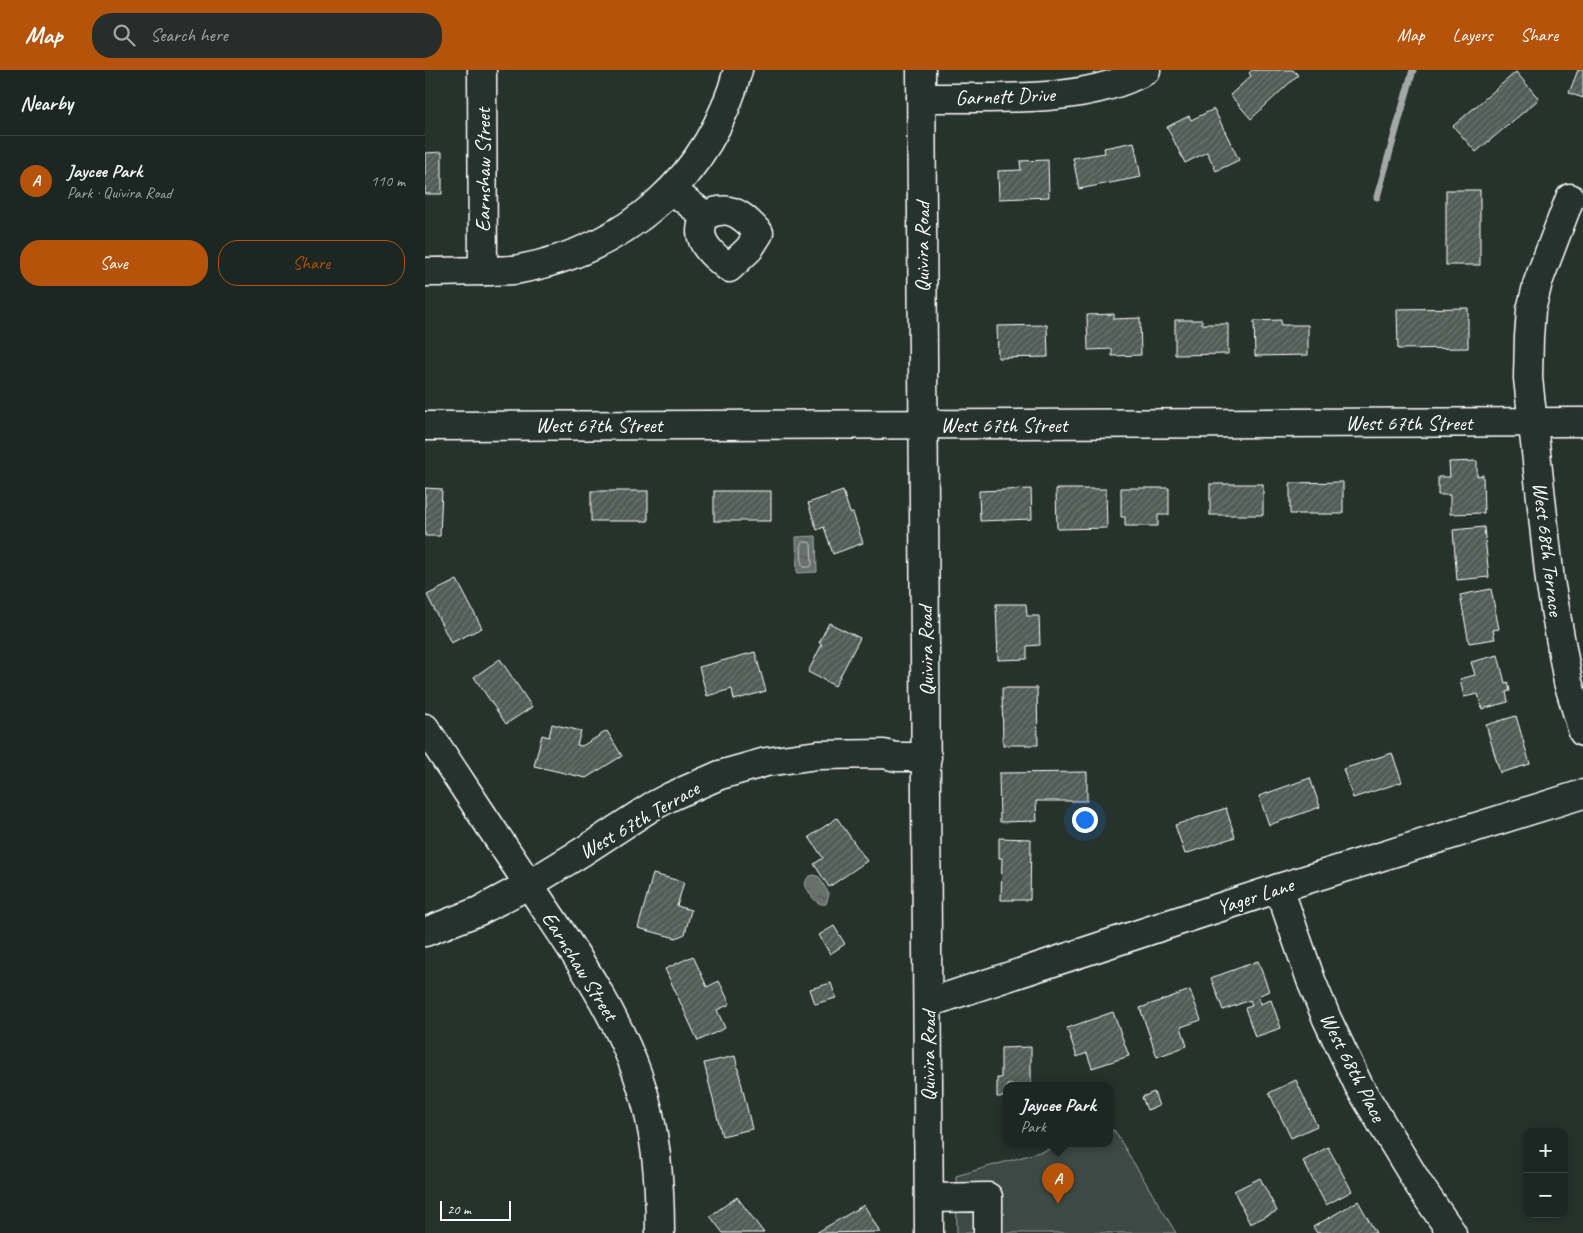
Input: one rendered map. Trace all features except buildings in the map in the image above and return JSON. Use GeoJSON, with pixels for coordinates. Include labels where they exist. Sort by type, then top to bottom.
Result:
{"type":"FeatureCollection","features":[{"type":"Feature","properties":{"kind":"street","name":"Earnshaw Street"},"geometry":{"type":"LineString","coordinates":[[482,70],[483,271]]}},
{"type":"Feature","properties":{"kind":"street"},"geometry":{"type":"LineString","coordinates":[[425,272],[518,270],[549,263],[620,232],[672,190],[697,160],[717,124],[735,83],[738,70]]}},
{"type":"Feature","properties":{"kind":"street","name":"Quivira Road"},"geometry":{"type":"LineString","coordinates":[[921,70],[929,1233]]}},
{"type":"Feature","properties":{"kind":"street","name":"Garnett Drive"},"geometry":{"type":"LineString","coordinates":[[921,98],[1028,97],[1072,94],[1099,88],[1146,70]]}},
{"type":"Feature","properties":{"kind":"street"},"geometry":{"type":"LineString","coordinates":[[672,190],[704,215]]}},
{"type":"Feature","properties":{"kind":"street","name":"West 68th Terrace"},"geometry":{"type":"LineString","coordinates":[[1570,198],[1541,273],[1531,310],[1528,378],[1550,581],[1568,682],[1583,732]]}},
{"type":"Feature","properties":{"kind":"street","name":"West 67th Street"},"geometry":{"type":"LineString","coordinates":[[425,426],[1583,422]]}},
{"type":"Feature","properties":{"kind":"street","name":"Earnshaw Street"},"geometry":{"type":"LineString","coordinates":[[425,728],[589,975],[615,1020],[638,1077],[653,1136],[660,1196],[660,1233]]}},
{"type":"Feature","properties":{"kind":"street","name":"West 67th Terrace"},"geometry":{"type":"LineString","coordinates":[[425,932],[479,911],[528,885],[651,808],[672,796],[720,775],[766,762],[819,754],[884,754],[896,757],[927,757]]}},
{"type":"Feature","properties":{"kind":"street","name":"Yager Lane"},"geometry":{"type":"LineString","coordinates":[[928,1003],[1279,888],[1583,794]]}},
{"type":"Feature","properties":{"kind":"street","name":"West 68th Place"},"geometry":{"type":"LineString","coordinates":[[1279,888],[1312,983],[1359,1086],[1419,1185],[1452,1233]]}},
{"type":"Feature","properties":{"kind":"street"},"geometry":{"type":"LineString","coordinates":[[929,1198],[988,1198],[988,1233]]}},
{"type":"Feature","properties":{"kind":"shaded area"},"geometry":{"type":"Polygon","coordinates":[[[1113,1130],[1176,1233],[957,1233],[956,1176],[1057,1147],[1113,1147],[1113,1130]]]}},
{"type":"Feature","properties":{"kind":"water"},"geometry":{"type":"Polygon","coordinates":[[[816,536],[817,572],[797,573],[796,537],[816,536]]]}},
{"type":"Feature","properties":{"kind":"water"},"geometry":{"type":"Polygon","coordinates":[[[814,875],[819,877],[829,894],[826,904],[816,901],[805,886],[807,878],[814,875]]]}},
{"type":"Feature","properties":{"kind":"waterway"},"geometry":{"type":"LineString","coordinates":[[1377,197],[1413,70]]}},
{"type":"Feature","properties":{"kind":"place","name":"Jaycee Park"},"geometry":{"type":"Point","coordinates":[1058,1204]}}]}
